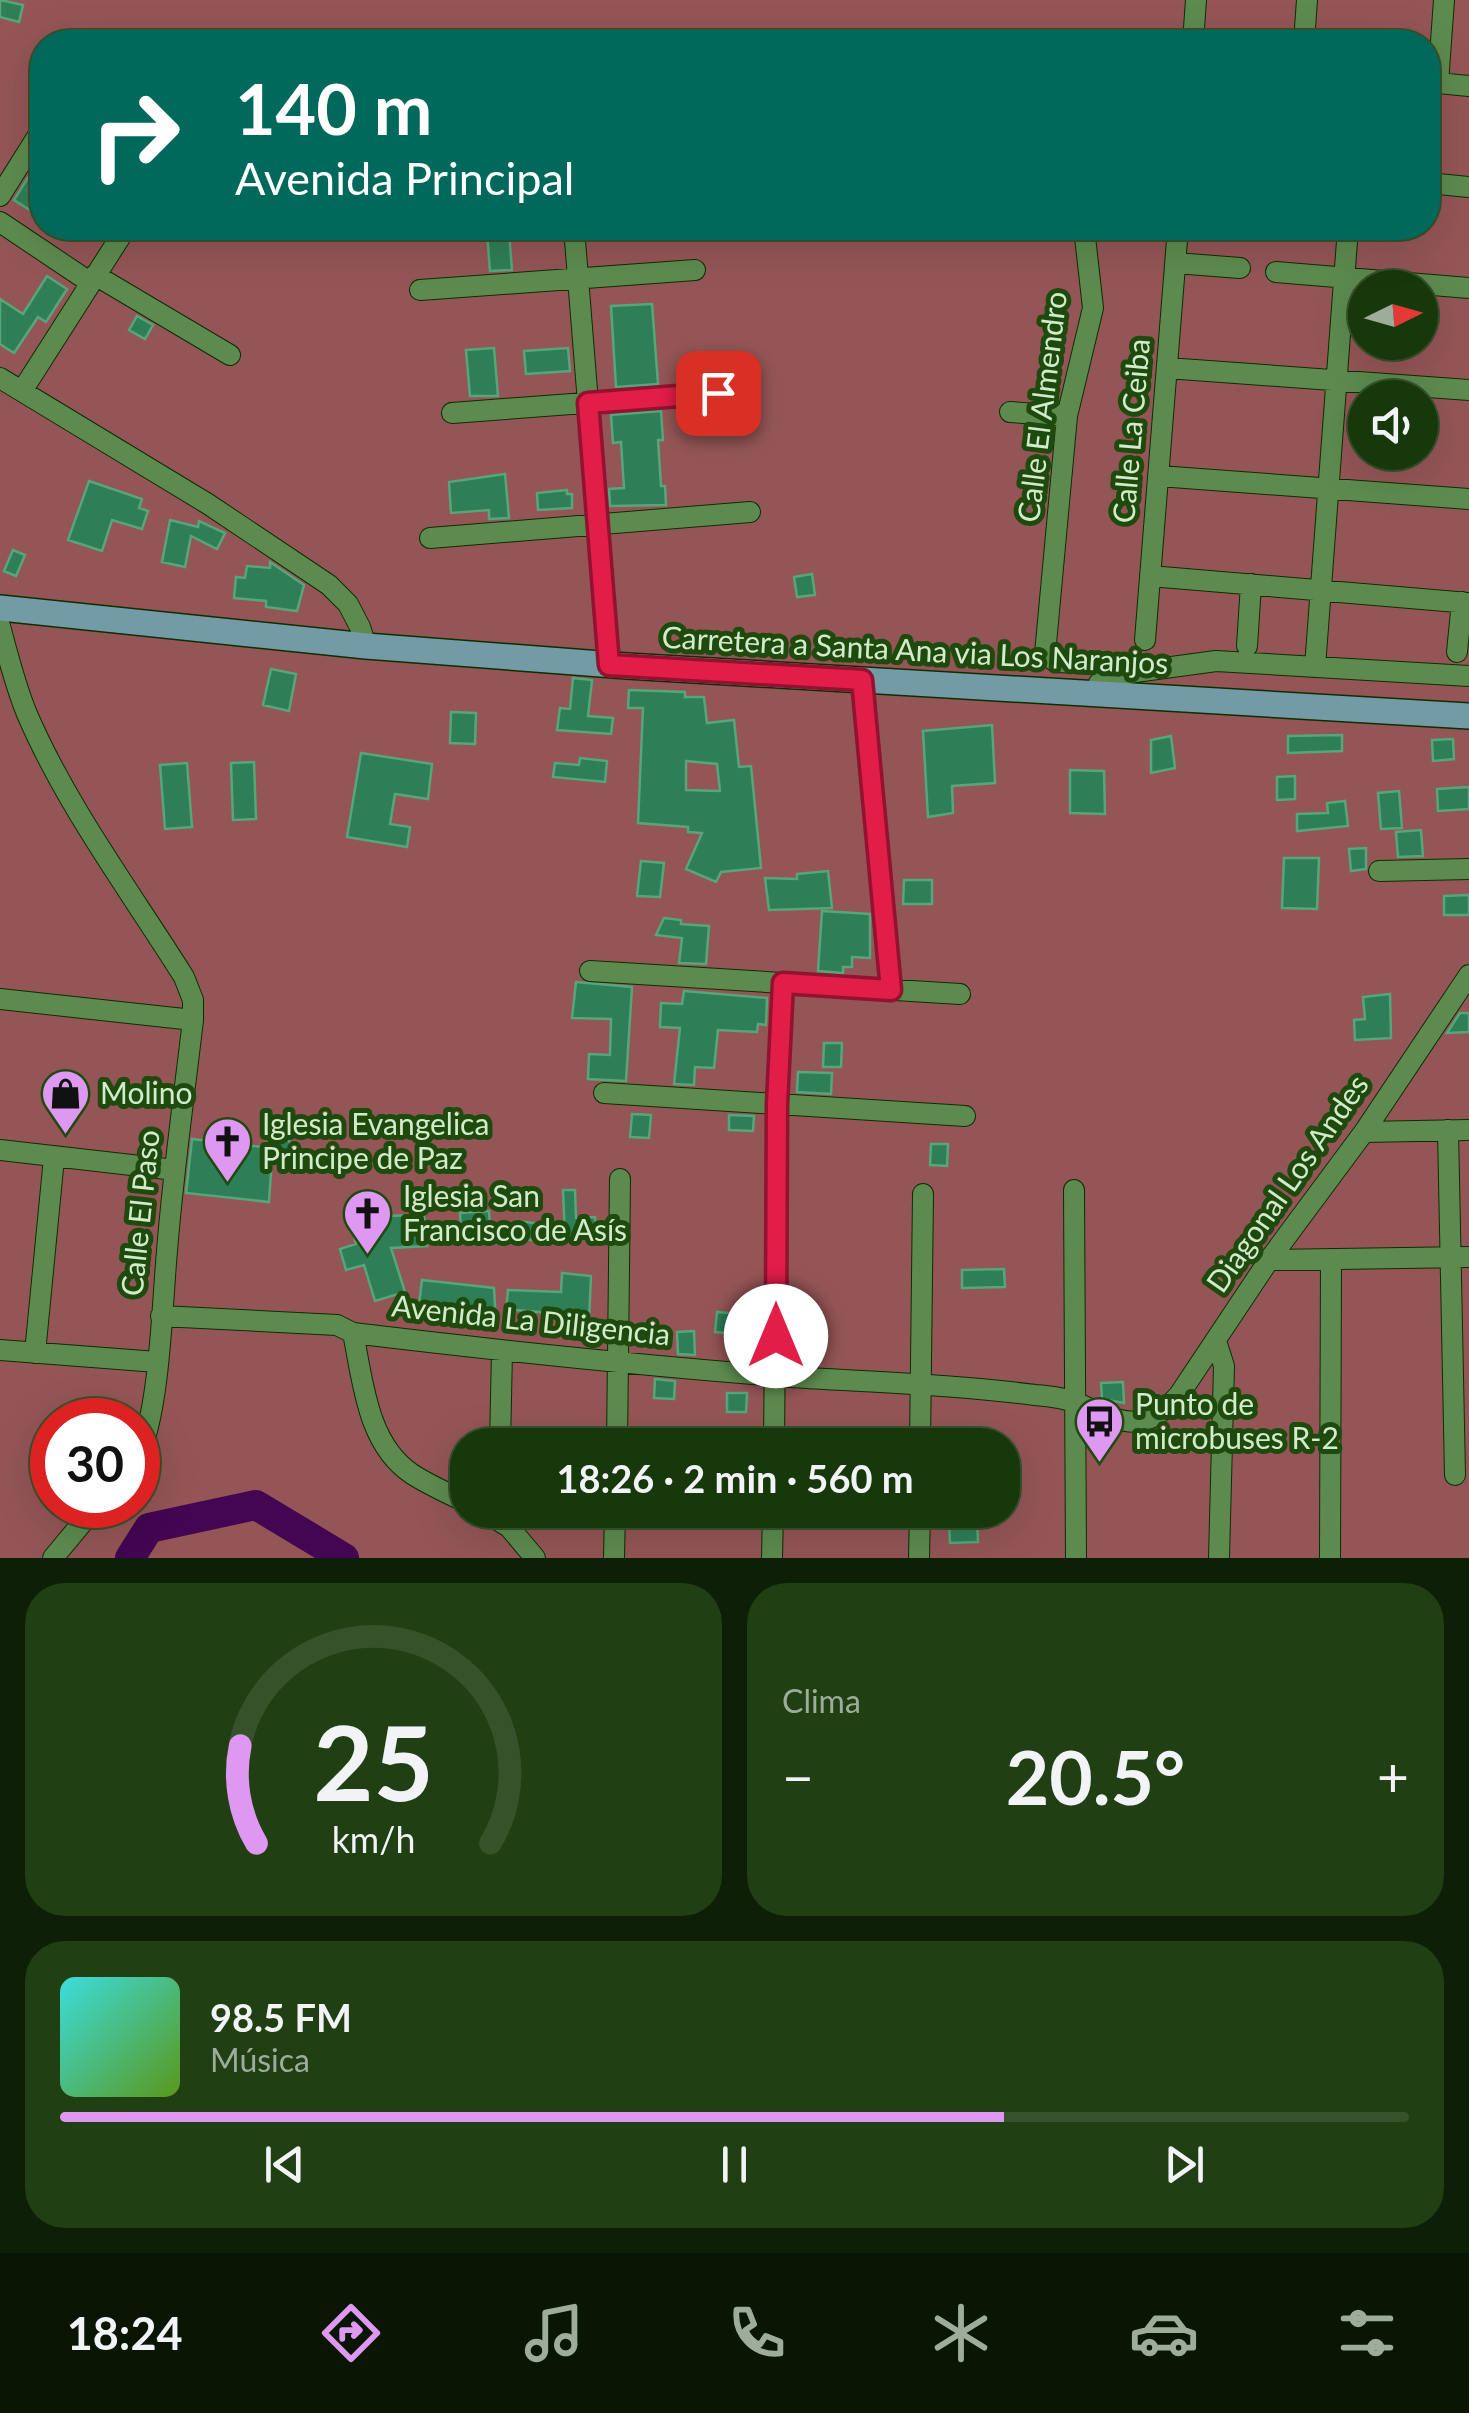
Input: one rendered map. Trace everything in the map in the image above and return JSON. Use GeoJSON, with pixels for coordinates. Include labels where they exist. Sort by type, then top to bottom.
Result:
{"type":"FeatureCollection","features":[{"type":"Feature","properties":{"kind":"main road","name":"Carretera a Santa Ana via Los Naranjos"},"geometry":{"type":"LineString","coordinates":[[0,608],[366,646],[609,665],[1469,716]]}},
{"type":"Feature","properties":{"kind":"street"},"geometry":{"type":"LineString","coordinates":[[1194,30],[1196,0]]}},
{"type":"Feature","properties":{"kind":"street"},"geometry":{"type":"LineString","coordinates":[[1305,30],[1307,0]]}},
{"type":"Feature","properties":{"kind":"street"},"geometry":{"type":"LineString","coordinates":[[1440,30],[1444,0]]}},
{"type":"Feature","properties":{"kind":"street"},"geometry":{"type":"LineString","coordinates":[[1440,83],[1469,86]]}},
{"type":"Feature","properties":{"kind":"street"},"geometry":{"type":"LineString","coordinates":[[0,196],[30,148]]}},
{"type":"Feature","properties":{"kind":"street"},"geometry":{"type":"LineString","coordinates":[[1440,185],[1469,187]]}},
{"type":"Feature","properties":{"kind":"street"},"geometry":{"type":"LineString","coordinates":[[0,222],[230,355]]}},
{"type":"Feature","properties":{"kind":"street"},"geometry":{"type":"LineString","coordinates":[[22,391],[118,240]]}},
{"type":"Feature","properties":{"kind":"street"},"geometry":{"type":"LineString","coordinates":[[575,240],[609,665]]}},
{"type":"Feature","properties":{"kind":"street","name":"Calle El Almendro"},"geometry":{"type":"LineString","coordinates":[[1085,240],[1092,308],[1067,416],[1046,654],[1056,662],[1102,664],[1108,668],[1107,679]]}},
{"type":"Feature","properties":{"kind":"street","name":"Calle La Ceiba"},"geometry":{"type":"LineString","coordinates":[[1145,640],[1177,240]]}},
{"type":"Feature","properties":{"kind":"street"},"geometry":{"type":"LineString","coordinates":[[1315,667],[1348,240]]}},
{"type":"Feature","properties":{"kind":"street"},"geometry":{"type":"LineString","coordinates":[[1176,264],[1240,268]]}},
{"type":"Feature","properties":{"kind":"street"},"geometry":{"type":"LineString","coordinates":[[420,290],[695,270]]}},
{"type":"Feature","properties":{"kind":"street"},"geometry":{"type":"LineString","coordinates":[[1276,272],[1469,288]]}},
{"type":"Feature","properties":{"kind":"street"},"geometry":{"type":"LineString","coordinates":[[1167,368],[1469,390]]}},
{"type":"Feature","properties":{"kind":"street"},"geometry":{"type":"LineString","coordinates":[[0,378],[329,585],[348,604],[366,646]]}},
{"type":"Feature","properties":{"kind":"street"},"geometry":{"type":"LineString","coordinates":[[452,414],[718,393]]}},
{"type":"Feature","properties":{"kind":"street"},"geometry":{"type":"LineString","coordinates":[[1010,412],[1067,416]]}},
{"type":"Feature","properties":{"kind":"street"},"geometry":{"type":"LineString","coordinates":[[1159,476],[1469,498]]}},
{"type":"Feature","properties":{"kind":"street"},"geometry":{"type":"LineString","coordinates":[[430,538],[750,512]]}},
{"type":"Feature","properties":{"kind":"street"},"geometry":{"type":"LineString","coordinates":[[1150,576],[1466,602],[1458,652]]}},
{"type":"Feature","properties":{"kind":"street"},"geometry":{"type":"LineString","coordinates":[[1247,646],[1251,584]]}},
{"type":"Feature","properties":{"kind":"street"},"geometry":{"type":"LineString","coordinates":[[0,626],[28,716],[64,786],[184,977],[193,1010],[0,999]]}},
{"type":"Feature","properties":{"kind":"street"},"geometry":{"type":"LineString","coordinates":[[1080,694],[1107,679],[1216,661],[1469,676]]}},
{"type":"Feature","properties":{"kind":"street"},"geometry":{"type":"LineString","coordinates":[[862,680],[891,990]]}},
{"type":"Feature","properties":{"kind":"street"},"geometry":{"type":"LineString","coordinates":[[1378,872],[1469,870]]}},
{"type":"Feature","properties":{"kind":"street"},"geometry":{"type":"LineString","coordinates":[[590,971],[960,994]]}},
{"type":"Feature","properties":{"kind":"street","name":"Diagonal Los Andes"},"geometry":{"type":"LineString","coordinates":[[1148,1421],[1164,1412],[1179,1394],[1269,1260],[1364,1132],[1469,975]]}},
{"type":"Feature","properties":{"kind":"street"},"geometry":{"type":"LineString","coordinates":[[774,1428],[777,1104],[783,983]]}},
{"type":"Feature","properties":{"kind":"street","name":"Calle El Paso"},"geometry":{"type":"LineString","coordinates":[[152,1398],[193,1010]]}},
{"type":"Feature","properties":{"kind":"street"},"geometry":{"type":"LineString","coordinates":[[604,1093],[965,1116]]}},
{"type":"Feature","properties":{"kind":"street"},"geometry":{"type":"LineString","coordinates":[[1364,1132],[1459,1130],[1461,1371],[1455,1475]]}},
{"type":"Feature","properties":{"kind":"street"},"geometry":{"type":"LineString","coordinates":[[0,1150],[175,1170]]}},
{"type":"Feature","properties":{"kind":"street"},"geometry":{"type":"LineString","coordinates":[[36,1354],[54,1158]]}},
{"type":"Feature","properties":{"kind":"street"},"geometry":{"type":"LineString","coordinates":[[616,1428],[620,1179]]}},
{"type":"Feature","properties":{"kind":"street"},"geometry":{"type":"LineString","coordinates":[[1074,1190],[1076,1558]]}},
{"type":"Feature","properties":{"kind":"street"},"geometry":{"type":"LineString","coordinates":[[920,1428],[923,1194]]}},
{"type":"Feature","properties":{"kind":"street"},"geometry":{"type":"LineString","coordinates":[[1269,1260],[1460,1258]]}},
{"type":"Feature","properties":{"kind":"street"},"geometry":{"type":"LineString","coordinates":[[1330,1558],[1331,1259]]}},
{"type":"Feature","properties":{"kind":"street","name":"Avenida La Diligencia"},"geometry":{"type":"LineString","coordinates":[[161,1316],[337,1326],[353,1333],[502,1351],[775,1376],[1013,1392],[1076,1402],[1107,1418],[1128,1423],[1148,1421]]}},
{"type":"Feature","properties":{"kind":"street"},"geometry":{"type":"LineString","coordinates":[[353,1333],[370,1415],[386,1446],[409,1472],[450,1494]]}},
{"type":"Feature","properties":{"kind":"street"},"geometry":{"type":"LineString","coordinates":[[1216,1341],[1224,1366],[1219,1558]]}},
{"type":"Feature","properties":{"kind":"street"},"geometry":{"type":"LineString","coordinates":[[0,1350],[156,1362]]}},
{"type":"Feature","properties":{"kind":"street"},"geometry":{"type":"LineString","coordinates":[[500,1428],[502,1351]]}},
{"type":"Feature","properties":{"kind":"street"},"geometry":{"type":"LineString","coordinates":[[53,1558],[78,1528]]}},
{"type":"Feature","properties":{"kind":"street"},"geometry":{"type":"LineString","coordinates":[[510,1528],[535,1558]]}},
{"type":"Feature","properties":{"kind":"street"},"geometry":{"type":"LineString","coordinates":[[614,1558],[615,1528]]}},
{"type":"Feature","properties":{"kind":"street"},"geometry":{"type":"LineString","coordinates":[[772,1558],[773,1528]]}},
{"type":"Feature","properties":{"kind":"street"},"geometry":{"type":"LineString","coordinates":[[919,1558],[920,1528]]}},
{"type":"Feature","properties":{"kind":"shaded area"},"geometry":{"type":"Polygon","coordinates":[[[0,0],[1469,0],[1469,1558],[0,1558],[0,0]]]}},
{"type":"Feature","properties":{"kind":"building"},"geometry":{"type":"Polygon","coordinates":[[[0,0],[23,5],[19,22],[0,17],[0,0]]]}},
{"type":"Feature","properties":{"kind":"building"},"geometry":{"type":"Polygon","coordinates":[[[30,174],[30,210],[14,200],[30,174]]]}},
{"type":"Feature","properties":{"kind":"building"},"geometry":{"type":"Polygon","coordinates":[[[488,240],[510,240],[512,270],[490,271],[488,240]]]}},
{"type":"Feature","properties":{"kind":"building"},"geometry":{"type":"Polygon","coordinates":[[[47,276],[67,289],[46,322],[38,317],[14,353],[0,344],[0,299],[23,314],[47,276]]]}},
{"type":"Feature","properties":{"kind":"building"},"geometry":{"type":"Polygon","coordinates":[[[652,304],[658,384],[616,387],[611,306],[652,304]]]}},
{"type":"Feature","properties":{"kind":"building"},"geometry":{"type":"Polygon","coordinates":[[[137,316],[153,325],[145,339],[129,330],[137,316]]]}},
{"type":"Feature","properties":{"kind":"building"},"geometry":{"type":"Polygon","coordinates":[[[494,348],[498,396],[470,396],[466,350],[494,348]]]}},
{"type":"Feature","properties":{"kind":"building"},"geometry":{"type":"Polygon","coordinates":[[[568,348],[570,371],[526,374],[524,351],[568,348]]]}},
{"type":"Feature","properties":{"kind":"building"},"geometry":{"type":"Polygon","coordinates":[[[661,411],[663,440],[658,440],[666,505],[610,506],[609,489],[624,488],[621,442],[613,443],[611,415],[661,411]]]}},
{"type":"Feature","properties":{"kind":"building"},"geometry":{"type":"Polygon","coordinates":[[[505,474],[509,518],[489,519],[489,510],[451,513],[449,482],[505,474]]]}},
{"type":"Feature","properties":{"kind":"building"},"geometry":{"type":"Polygon","coordinates":[[[89,481],[142,499],[139,508],[148,511],[142,529],[112,520],[102,551],[68,540],[89,481]]]}},
{"type":"Feature","properties":{"kind":"building"},"geometry":{"type":"Polygon","coordinates":[[[567,490],[567,494],[572,494],[572,508],[538,510],[537,493],[567,490]]]}},
{"type":"Feature","properties":{"kind":"building"},"geometry":{"type":"Polygon","coordinates":[[[170,520],[198,527],[199,521],[225,533],[217,549],[191,536],[185,567],[162,562],[170,520]]]}},
{"type":"Feature","properties":{"kind":"building"},"geometry":{"type":"Polygon","coordinates":[[[13,550],[25,555],[16,576],[4,571],[13,550]]]}},
{"type":"Feature","properties":{"kind":"building"},"geometry":{"type":"Polygon","coordinates":[[[270,562],[304,585],[297,611],[266,607],[266,601],[234,598],[236,577],[245,578],[247,566],[270,568],[270,562]]]}},
{"type":"Feature","properties":{"kind":"building"},"geometry":{"type":"Polygon","coordinates":[[[812,574],[815,595],[797,597],[794,577],[812,574]]]}},
{"type":"Feature","properties":{"kind":"building"},"geometry":{"type":"Polygon","coordinates":[[[271,669],[296,674],[289,711],[263,705],[271,669]]]}},
{"type":"Feature","properties":{"kind":"building"},"geometry":{"type":"Polygon","coordinates":[[[573,678],[592,680],[588,716],[613,718],[611,734],[557,730],[560,708],[570,709],[573,678]]]}},
{"type":"Feature","properties":{"kind":"building"},"geometry":{"type":"Polygon","coordinates":[[[629,690],[685,692],[685,697],[704,697],[707,723],[734,720],[739,767],[751,766],[761,868],[721,872],[716,882],[686,869],[702,833],[688,832],[688,827],[638,823],[643,708],[628,708],[629,690]],[[686,761],[686,790],[720,791],[717,764],[686,761]]]}},
{"type":"Feature","properties":{"kind":"building"},"geometry":{"type":"Polygon","coordinates":[[[451,712],[476,713],[475,744],[450,743],[451,712]]]}},
{"type":"Feature","properties":{"kind":"building"},"geometry":{"type":"Polygon","coordinates":[[[992,725],[995,783],[952,786],[953,813],[928,817],[923,731],[992,725]]]}},
{"type":"Feature","properties":{"kind":"building"},"geometry":{"type":"Polygon","coordinates":[[[1342,735],[1342,751],[1288,753],[1288,736],[1342,735]]]}},
{"type":"Feature","properties":{"kind":"building"},"geometry":{"type":"Polygon","coordinates":[[[1171,736],[1175,768],[1151,773],[1151,740],[1171,736]]]}},
{"type":"Feature","properties":{"kind":"building"},"geometry":{"type":"Polygon","coordinates":[[[1453,739],[1454,759],[1433,761],[1432,740],[1453,739]]]}},
{"type":"Feature","properties":{"kind":"building"},"geometry":{"type":"Polygon","coordinates":[[[361,753],[432,764],[428,799],[395,794],[390,824],[410,827],[407,847],[347,837],[361,753]]]}},
{"type":"Feature","properties":{"kind":"building"},"geometry":{"type":"Polygon","coordinates":[[[580,758],[607,761],[605,782],[553,777],[555,763],[579,765],[580,758]]]}},
{"type":"Feature","properties":{"kind":"building"},"geometry":{"type":"Polygon","coordinates":[[[254,762],[256,819],[233,820],[231,763],[254,762]]]}},
{"type":"Feature","properties":{"kind":"building"},"geometry":{"type":"Polygon","coordinates":[[[187,763],[192,827],[165,829],[160,765],[187,763]]]}},
{"type":"Feature","properties":{"kind":"building"},"geometry":{"type":"Polygon","coordinates":[[[1070,770],[1104,771],[1105,814],[1070,813],[1070,770]]]}},
{"type":"Feature","properties":{"kind":"building"},"geometry":{"type":"Polygon","coordinates":[[[1295,776],[1295,799],[1277,800],[1277,777],[1295,776]]]}},
{"type":"Feature","properties":{"kind":"building"},"geometry":{"type":"Polygon","coordinates":[[[1469,787],[1469,809],[1438,811],[1437,789],[1469,787]]]}},
{"type":"Feature","properties":{"kind":"building"},"geometry":{"type":"Polygon","coordinates":[[[1399,791],[1402,828],[1381,829],[1378,793],[1399,791]]]}},
{"type":"Feature","properties":{"kind":"building"},"geometry":{"type":"Polygon","coordinates":[[[1345,801],[1348,826],[1297,831],[1297,814],[1328,813],[1327,803],[1345,801]]]}},
{"type":"Feature","properties":{"kind":"building"},"geometry":{"type":"Polygon","coordinates":[[[1421,830],[1423,856],[1398,857],[1396,832],[1421,830]]]}},
{"type":"Feature","properties":{"kind":"building"},"geometry":{"type":"Polygon","coordinates":[[[1366,848],[1366,869],[1351,871],[1349,849],[1366,848]]]}},
{"type":"Feature","properties":{"kind":"building"},"geometry":{"type":"Polygon","coordinates":[[[1284,858],[1319,858],[1317,909],[1282,908],[1284,858]]]}},
{"type":"Feature","properties":{"kind":"building"},"geometry":{"type":"Polygon","coordinates":[[[641,861],[664,863],[660,897],[637,896],[641,861]]]}},
{"type":"Feature","properties":{"kind":"building"},"geometry":{"type":"Polygon","coordinates":[[[828,871],[832,908],[769,910],[765,878],[797,879],[797,874],[828,871]]]}},
{"type":"Feature","properties":{"kind":"building"},"geometry":{"type":"Polygon","coordinates":[[[904,880],[932,880],[932,904],[903,904],[904,880]]]}},
{"type":"Feature","properties":{"kind":"building"},"geometry":{"type":"Polygon","coordinates":[[[1469,895],[1469,915],[1444,915],[1444,896],[1469,895]]]}},
{"type":"Feature","properties":{"kind":"building"},"geometry":{"type":"Polygon","coordinates":[[[822,911],[870,914],[870,958],[852,957],[852,967],[843,967],[843,973],[818,971],[822,911]]]}},
{"type":"Feature","properties":{"kind":"building"},"geometry":{"type":"Polygon","coordinates":[[[664,918],[709,926],[706,964],[679,963],[682,938],[656,935],[664,918]]]}},
{"type":"Feature","properties":{"kind":"building"},"geometry":{"type":"Polygon","coordinates":[[[576,982],[632,987],[626,1081],[588,1079],[589,1054],[610,1055],[611,1019],[572,1018],[576,982]]]}},
{"type":"Feature","properties":{"kind":"building"},"geometry":{"type":"Polygon","coordinates":[[[684,991],[767,998],[766,1025],[758,1024],[757,1032],[718,1030],[714,1068],[695,1067],[694,1085],[674,1084],[680,1028],[660,1027],[661,1003],[682,1004],[684,991]]]}},
{"type":"Feature","properties":{"kind":"building"},"geometry":{"type":"Polygon","coordinates":[[[1390,994],[1391,1038],[1355,1040],[1354,1020],[1365,1019],[1363,997],[1390,994]]]}},
{"type":"Feature","properties":{"kind":"building"},"geometry":{"type":"Polygon","coordinates":[[[1460,1013],[1469,1013],[1469,1032],[1447,1033],[1460,1013]]]}},
{"type":"Feature","properties":{"kind":"building"},"geometry":{"type":"Polygon","coordinates":[[[824,1043],[842,1043],[841,1067],[823,1067],[824,1043]]]}},
{"type":"Feature","properties":{"kind":"building"},"geometry":{"type":"Polygon","coordinates":[[[798,1072],[832,1073],[831,1094],[797,1092],[798,1072]]]}},
{"type":"Feature","properties":{"kind":"building"},"geometry":{"type":"Polygon","coordinates":[[[632,1114],[651,1115],[649,1138],[630,1137],[632,1114]]]}},
{"type":"Feature","properties":{"kind":"building"},"geometry":{"type":"Polygon","coordinates":[[[729,1115],[754,1116],[753,1131],[729,1130],[729,1115]]]}},
{"type":"Feature","properties":{"kind":"building"},"geometry":{"type":"Polygon","coordinates":[[[288,1138],[293,1150],[272,1158],[269,1202],[186,1193],[192,1139],[263,1147],[288,1138]]]}},
{"type":"Feature","properties":{"kind":"building"},"geometry":{"type":"Polygon","coordinates":[[[931,1144],[948,1144],[947,1166],[930,1165],[931,1144]]]}},
{"type":"Feature","properties":{"kind":"building"},"geometry":{"type":"Polygon","coordinates":[[[563,1190],[575,1190],[576,1218],[595,1217],[596,1236],[565,1237],[563,1190]]]}},
{"type":"Feature","properties":{"kind":"building"},"geometry":{"type":"Polygon","coordinates":[[[489,1211],[490,1226],[461,1228],[460,1213],[489,1211]]]}},
{"type":"Feature","properties":{"kind":"building","name":"Iglesia San Francisco de Asís"},"geometry":{"type":"Polygon","coordinates":[[[424,1215],[427,1246],[391,1248],[405,1292],[375,1301],[364,1265],[346,1270],[340,1249],[356,1244],[352,1229],[385,1219],[384,1216],[424,1215]]]}},
{"type":"Feature","properties":{"kind":"building"},"geometry":{"type":"Polygon","coordinates":[[[517,1221],[543,1224],[541,1241],[515,1238],[517,1221]]]}},
{"type":"Feature","properties":{"kind":"building"},"geometry":{"type":"Polygon","coordinates":[[[1004,1269],[1005,1287],[962,1288],[962,1270],[1004,1269]]]}},
{"type":"Feature","properties":{"kind":"building"},"geometry":{"type":"Polygon","coordinates":[[[562,1273],[591,1276],[589,1321],[506,1309],[508,1290],[561,1292],[562,1273]]]}},
{"type":"Feature","properties":{"kind":"building"},"geometry":{"type":"Polygon","coordinates":[[[422,1280],[494,1288],[496,1322],[418,1312],[422,1280]]]}},
{"type":"Feature","properties":{"kind":"building"},"geometry":{"type":"Polygon","coordinates":[[[717,1312],[742,1314],[741,1334],[715,1332],[717,1312]]]}},
{"type":"Feature","properties":{"kind":"building"},"geometry":{"type":"Polygon","coordinates":[[[694,1331],[695,1355],[678,1354],[677,1332],[694,1331]]]}},
{"type":"Feature","properties":{"kind":"building"},"geometry":{"type":"Polygon","coordinates":[[[655,1379],[675,1381],[674,1399],[654,1398],[655,1379]]]}},
{"type":"Feature","properties":{"kind":"building"},"geometry":{"type":"Polygon","coordinates":[[[1123,1382],[1124,1403],[1102,1399],[1101,1383],[1123,1382]]]}},
{"type":"Feature","properties":{"kind":"building"},"geometry":{"type":"Polygon","coordinates":[[[727,1393],[747,1393],[746,1412],[727,1412],[727,1393]]]}},
{"type":"Feature","properties":{"kind":"building"},"geometry":{"type":"Polygon","coordinates":[[[949,1528],[977,1528],[978,1542],[950,1543],[949,1528]]]}},
{"type":"Feature","properties":{"kind":"waterway"},"geometry":{"type":"LineString","coordinates":[[130,1558],[149,1528],[256,1505],[344,1558]]}},
{"type":"Feature","properties":{"kind":"place","name":"Molino"},"geometry":{"type":"Point","coordinates":[65,1136]}},
{"type":"Feature","properties":{"kind":"place","name":"Iglesia Evangelica Principe de Paz"},"geometry":{"type":"Point","coordinates":[227,1184]}},
{"type":"Feature","properties":{"kind":"place","name":"Iglesia San Francisco de Asís"},"geometry":{"type":"Point","coordinates":[368,1256]}},
{"type":"Feature","properties":{"kind":"place","name":"Punto de microbuses R-2"},"geometry":{"type":"Point","coordinates":[1100,1464]}},
{"type":"Feature","properties":{"kind":"route"},"geometry":{"type":"LineString","coordinates":[[718,393],[588,403],[609,665],[862,680],[891,990],[783,983],[777,1104],[776,1336]]}}]}
